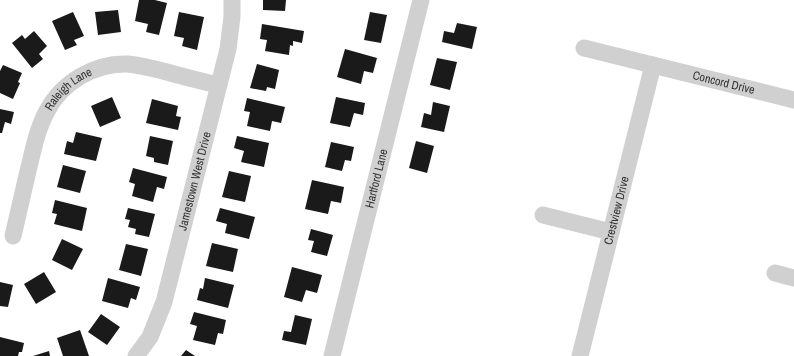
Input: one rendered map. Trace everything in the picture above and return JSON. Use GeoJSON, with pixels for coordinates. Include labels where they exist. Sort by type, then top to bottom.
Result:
{"type":"FeatureCollection","features":[{"type":"Feature","properties":{"kind":"street","name":"Jamestown West Drive"},"geometry":{"type":"LineString","coordinates":[[136,356],[150,337],[164,302],[230,35],[232,0]]}},
{"type":"Feature","properties":{"kind":"street","name":"Hartford Lane"},"geometry":{"type":"LineString","coordinates":[[332,356],[421,0]]}},
{"type":"Feature","properties":{"kind":"street","name":"Concord Drive"},"geometry":{"type":"LineString","coordinates":[[584,48],[794,100]]}},
{"type":"Feature","properties":{"kind":"street","name":"Raleigh Lane"},"geometry":{"type":"LineString","coordinates":[[13,236],[42,120],[52,102],[70,83],[82,75],[97,69],[127,64],[218,85]]}},
{"type":"Feature","properties":{"kind":"street","name":"Crestview Drive"},"geometry":{"type":"LineString","coordinates":[[580,356],[653,65]]}},
{"type":"Feature","properties":{"kind":"street"},"geometry":{"type":"LineString","coordinates":[[543,215],[611,232]]}},
{"type":"Feature","properties":{"kind":"street"},"geometry":{"type":"LineString","coordinates":[[775,273],[794,278]]}},
{"type":"Feature","properties":{"kind":"building"},"geometry":{"type":"Polygon","coordinates":[[[139,0],[155,0],[167,3],[159,35],[146,32],[148,24],[135,21],[139,0]]]}},
{"type":"Feature","properties":{"kind":"building"},"geometry":{"type":"Polygon","coordinates":[[[263,0],[286,0],[285,11],[263,10],[263,0]]]}},
{"type":"Feature","properties":{"kind":"building"},"geometry":{"type":"Polygon","coordinates":[[[118,10],[121,32],[98,35],[95,12],[118,10]]]}},
{"type":"Feature","properties":{"kind":"building"},"geometry":{"type":"Polygon","coordinates":[[[73,12],[84,36],[74,40],[77,45],[65,50],[52,21],[73,12]]]}},
{"type":"Feature","properties":{"kind":"building"},"geometry":{"type":"Polygon","coordinates":[[[179,12],[204,17],[197,50],[182,46],[184,38],[174,36],[179,12]]]}},
{"type":"Feature","properties":{"kind":"building"},"geometry":{"type":"Polygon","coordinates":[[[370,12],[387,15],[381,43],[364,40],[370,12]]]}},
{"type":"Feature","properties":{"kind":"building"},"geometry":{"type":"Polygon","coordinates":[[[457,23],[477,27],[472,49],[442,42],[444,31],[454,33],[457,23]]]}},
{"type":"Feature","properties":{"kind":"building"},"geometry":{"type":"Polygon","coordinates":[[[262,24],[304,31],[302,43],[293,41],[293,46],[290,45],[289,55],[265,51],[267,40],[260,39],[262,24]]]}},
{"type":"Feature","properties":{"kind":"building"},"geometry":{"type":"Polygon","coordinates":[[[34,31],[47,46],[39,54],[43,59],[32,68],[12,43],[22,35],[25,39],[34,31]]]}},
{"type":"Feature","properties":{"kind":"building"},"geometry":{"type":"Polygon","coordinates":[[[345,49],[377,58],[373,73],[364,71],[361,84],[337,77],[345,49]]]}},
{"type":"Feature","properties":{"kind":"building"},"geometry":{"type":"Polygon","coordinates":[[[437,58],[457,62],[450,90],[430,85],[437,58]]]}},
{"type":"Feature","properties":{"kind":"building"},"geometry":{"type":"Polygon","coordinates":[[[257,64],[279,70],[275,89],[267,87],[266,91],[250,88],[257,64]]]}},
{"type":"Feature","properties":{"kind":"building"},"geometry":{"type":"Polygon","coordinates":[[[3,65],[22,73],[18,82],[20,83],[13,99],[0,93],[0,71],[3,65]]]}},
{"type":"Feature","properties":{"kind":"building"},"geometry":{"type":"Polygon","coordinates":[[[112,97],[121,118],[100,127],[91,106],[112,97]]]}},
{"type":"Feature","properties":{"kind":"building"},"geometry":{"type":"Polygon","coordinates":[[[336,97],[365,103],[363,115],[354,113],[350,127],[330,123],[336,97]]]}},
{"type":"Feature","properties":{"kind":"building"},"geometry":{"type":"Polygon","coordinates":[[[247,98],[285,107],[281,123],[272,121],[270,131],[247,126],[250,112],[244,111],[247,98]]]}},
{"type":"Feature","properties":{"kind":"building"},"geometry":{"type":"Polygon","coordinates":[[[152,99],[178,106],[176,116],[181,117],[178,130],[146,123],[152,99]]]}},
{"type":"Feature","properties":{"kind":"building"},"geometry":{"type":"Polygon","coordinates":[[[433,102],[450,106],[444,132],[421,127],[424,113],[431,115],[433,102]]]}},
{"type":"Feature","properties":{"kind":"building"},"geometry":{"type":"Polygon","coordinates":[[[0,109],[14,112],[11,124],[5,122],[2,133],[0,133],[0,109]]]}},
{"type":"Feature","properties":{"kind":"building"},"geometry":{"type":"Polygon","coordinates":[[[76,132],[102,138],[96,161],[64,154],[67,141],[73,143],[76,132]]]}},
{"type":"Feature","properties":{"kind":"building"},"geometry":{"type":"Polygon","coordinates":[[[150,136],[173,141],[168,165],[154,162],[154,158],[146,156],[150,136]]]}},
{"type":"Feature","properties":{"kind":"building"},"geometry":{"type":"Polygon","coordinates":[[[237,136],[269,143],[264,167],[241,162],[244,151],[234,148],[237,136]]]}},
{"type":"Feature","properties":{"kind":"building"},"geometry":{"type":"Polygon","coordinates":[[[416,141],[434,146],[427,173],[409,168],[416,141]]]}},
{"type":"Feature","properties":{"kind":"building"},"geometry":{"type":"Polygon","coordinates":[[[331,142],[354,147],[351,161],[345,160],[342,171],[325,167],[331,142]]]}},
{"type":"Feature","properties":{"kind":"building"},"geometry":{"type":"Polygon","coordinates":[[[63,165],[86,171],[80,193],[57,187],[63,165]]]}},
{"type":"Feature","properties":{"kind":"building"},"geometry":{"type":"Polygon","coordinates":[[[133,168],[167,177],[164,189],[157,187],[153,202],[132,196],[135,184],[129,182],[133,168]]]}},
{"type":"Feature","properties":{"kind":"building"},"geometry":{"type":"Polygon","coordinates":[[[229,171],[251,176],[245,202],[222,197],[229,171]]]}},
{"type":"Feature","properties":{"kind":"building"},"geometry":{"type":"Polygon","coordinates":[[[312,180],[344,187],[341,203],[331,201],[328,214],[305,209],[312,180]]]}},
{"type":"Feature","properties":{"kind":"building"},"geometry":{"type":"Polygon","coordinates":[[[55,200],[87,208],[82,231],[54,224],[57,214],[52,213],[55,200]]]}},
{"type":"Feature","properties":{"kind":"building"},"geometry":{"type":"Polygon","coordinates":[[[128,208],[155,214],[149,237],[135,234],[136,229],[128,227],[130,220],[125,219],[128,208]]]}},
{"type":"Feature","properties":{"kind":"building"},"geometry":{"type":"Polygon","coordinates":[[[220,208],[255,217],[249,239],[225,233],[227,224],[216,221],[220,208]]]}},
{"type":"Feature","properties":{"kind":"building"},"geometry":{"type":"Polygon","coordinates":[[[311,229],[333,235],[327,256],[311,252],[314,241],[308,240],[311,229]]]}},
{"type":"Feature","properties":{"kind":"building"},"geometry":{"type":"Polygon","coordinates":[[[62,239],[83,249],[72,270],[52,260],[62,239]]]}},
{"type":"Feature","properties":{"kind":"building"},"geometry":{"type":"Polygon","coordinates":[[[212,243],[238,249],[233,272],[206,266],[212,243]]]}},
{"type":"Feature","properties":{"kind":"building"},"geometry":{"type":"Polygon","coordinates":[[[126,244],[148,249],[141,276],[119,270],[126,244]]]}},
{"type":"Feature","properties":{"kind":"building"},"geometry":{"type":"Polygon","coordinates":[[[292,267],[322,275],[317,293],[306,290],[302,302],[284,297],[292,267]]]}},
{"type":"Feature","properties":{"kind":"building"},"geometry":{"type":"Polygon","coordinates":[[[44,272],[56,292],[36,304],[24,284],[44,272]]]}},
{"type":"Feature","properties":{"kind":"building"},"geometry":{"type":"Polygon","coordinates":[[[108,278],[140,287],[136,300],[131,298],[128,308],[102,301],[108,278]]]}},
{"type":"Feature","properties":{"kind":"building"},"geometry":{"type":"Polygon","coordinates":[[[205,278],[234,285],[228,308],[197,300],[200,288],[203,289],[205,278]]]}},
{"type":"Feature","properties":{"kind":"building"},"geometry":{"type":"Polygon","coordinates":[[[0,282],[13,285],[8,307],[0,306],[0,282]]]}},
{"type":"Feature","properties":{"kind":"building"},"geometry":{"type":"Polygon","coordinates":[[[194,312],[226,320],[223,334],[218,333],[215,345],[193,340],[197,326],[190,324],[194,312]]]}},
{"type":"Feature","properties":{"kind":"building"},"geometry":{"type":"Polygon","coordinates":[[[101,314],[120,327],[107,345],[88,332],[101,314]]]}},
{"type":"Feature","properties":{"kind":"building"},"geometry":{"type":"Polygon","coordinates":[[[295,315],[312,319],[306,345],[282,340],[284,331],[291,332],[295,315]]]}},
{"type":"Feature","properties":{"kind":"building"},"geometry":{"type":"Polygon","coordinates":[[[80,330],[89,356],[63,356],[57,338],[80,330]]]}},
{"type":"Feature","properties":{"kind":"building"},"geometry":{"type":"Polygon","coordinates":[[[0,337],[24,343],[22,352],[19,352],[18,356],[0,356],[0,337]]]}},
{"type":"Feature","properties":{"kind":"building"},"geometry":{"type":"Polygon","coordinates":[[[186,350],[195,356],[181,356],[186,350]]]}},
{"type":"Feature","properties":{"kind":"building"},"geometry":{"type":"Polygon","coordinates":[[[49,351],[50,356],[33,356],[49,351]]]}}]}
